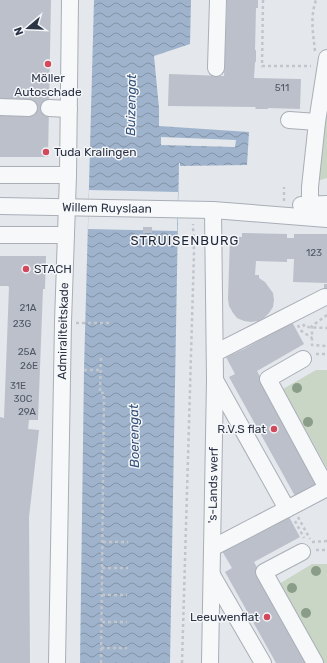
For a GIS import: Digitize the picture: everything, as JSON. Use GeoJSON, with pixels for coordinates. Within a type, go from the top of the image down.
{"type":"FeatureCollection","features":[{"type":"Feature","properties":{"kind":"street","name":"Admiraliteitskade"},"geometry":{"type":"LineString","coordinates":[[57,663],[63,322],[68,175],[70,0]]}},
{"type":"Feature","properties":{"kind":"street"},"geometry":{"type":"LineString","coordinates":[[216,68],[218,0]]}},
{"type":"Feature","properties":{"kind":"street"},"geometry":{"type":"LineString","coordinates":[[310,211],[310,187],[323,59]]}},
{"type":"Feature","properties":{"kind":"street"},"geometry":{"type":"LineString","coordinates":[[0,107],[29,108]]}},
{"type":"Feature","properties":{"kind":"street"},"geometry":{"type":"LineString","coordinates":[[49,108],[69,109]]}},
{"type":"Feature","properties":{"kind":"street"},"geometry":{"type":"LineString","coordinates":[[289,120],[317,122]]}},
{"type":"Feature","properties":{"kind":"street"},"geometry":{"type":"LineString","coordinates":[[0,175],[68,175]]}},
{"type":"Feature","properties":{"kind":"street","name":"Willem Ruyslaan"},"geometry":{"type":"LineString","coordinates":[[0,206],[310,211],[327,204]]}},
{"type":"Feature","properties":{"kind":"street","name":"Willem Ruyslaan"},"geometry":{"type":"LineString","coordinates":[[213,210],[284,206],[310,211],[327,219]]}},
{"type":"Feature","properties":{"kind":"street","name":"'s-Lands werf"},"geometry":{"type":"LineString","coordinates":[[210,663],[215,380],[213,210]]}},
{"type":"Feature","properties":{"kind":"street"},"geometry":{"type":"LineString","coordinates":[[0,235],[66,235]]}},
{"type":"Feature","properties":{"kind":"street"},"geometry":{"type":"LineString","coordinates":[[215,353],[326,297]]}},
{"type":"Feature","properties":{"kind":"street"},"geometry":{"type":"LineString","coordinates":[[212,548],[327,488],[268,379],[303,359]]}},
{"type":"Feature","properties":{"kind":"street"},"geometry":{"type":"LineString","coordinates":[[215,380],[287,509]]}},
{"type":"Feature","properties":{"kind":"street"},"geometry":{"type":"LineString","coordinates":[[306,545],[264,572],[314,663]]}},
{"type":"Feature","properties":{"kind":"street"},"geometry":{"type":"LineString","coordinates":[[212,575],[263,663]]}},
{"type":"Feature","properties":{"kind":"path"},"geometry":{"type":"LineString","coordinates":[[263,0],[262,66],[323,59],[312,22],[312,10],[316,0]]}},
{"type":"Feature","properties":{"kind":"path"},"geometry":{"type":"LineString","coordinates":[[284,187],[284,206]]}},
{"type":"Feature","properties":{"kind":"path"},"geometry":{"type":"LineString","coordinates":[[182,663],[194,252],[185,209]]}},
{"type":"Feature","properties":{"kind":"path"},"geometry":{"type":"LineString","coordinates":[[327,315],[312,326],[312,345],[327,346]]}},
{"type":"Feature","properties":{"kind":"path"},"geometry":{"type":"LineString","coordinates":[[63,322],[109,323]]}},
{"type":"Feature","properties":{"kind":"path"},"geometry":{"type":"LineString","coordinates":[[304,327],[327,328]]}},
{"type":"Feature","properties":{"kind":"path"},"geometry":{"type":"LineString","coordinates":[[300,330],[312,338]]}},
{"type":"Feature","properties":{"kind":"path"},"geometry":{"type":"LineString","coordinates":[[101,358],[100,393],[104,393],[101,663]]}},
{"type":"Feature","properties":{"kind":"path"},"geometry":{"type":"LineString","coordinates":[[84,370],[101,370]]}},
{"type":"Feature","properties":{"kind":"path"},"geometry":{"type":"LineString","coordinates":[[300,521],[306,545],[327,541]]}},
{"type":"Feature","properties":{"kind":"path"},"geometry":{"type":"LineString","coordinates":[[102,542],[128,542]]}},
{"type":"Feature","properties":{"kind":"path"},"geometry":{"type":"LineString","coordinates":[[102,568],[128,568]]}},
{"type":"Feature","properties":{"kind":"path"},"geometry":{"type":"LineString","coordinates":[[102,595],[127,595]]}},
{"type":"Feature","properties":{"kind":"path"},"geometry":{"type":"LineString","coordinates":[[102,622],[127,622]]}},
{"type":"Feature","properties":{"kind":"path"},"geometry":{"type":"LineString","coordinates":[[101,648],[127,648]]}},
{"type":"Feature","properties":{"kind":"green space"},"geometry":{"type":"Polygon","coordinates":[[[327,99],[327,178],[317,181],[327,99]]]}},
{"type":"Feature","properties":{"kind":"green space"},"geometry":{"type":"Polygon","coordinates":[[[316,370],[327,370],[327,468],[283,389],[316,370]]]}},
{"type":"Feature","properties":{"kind":"green space"},"geometry":{"type":"Polygon","coordinates":[[[312,564],[327,564],[327,663],[323,663],[279,584],[312,564]]]}},
{"type":"Feature","properties":{"kind":"water"},"geometry":{"type":"Polygon","coordinates":[[[94,0],[191,0],[190,44],[154,56],[159,108],[159,126],[249,132],[247,165],[180,166],[179,163],[170,663],[80,663],[84,370],[94,0]],[[161,137],[161,145],[235,147],[236,140],[161,137]]]}},
{"type":"Feature","properties":{"kind":"pier"},"geometry":{"type":"Polygon","coordinates":[[[89,190],[178,192],[177,231],[88,229],[89,190]]]}},
{"type":"Feature","properties":{"kind":"building"},"geometry":{"type":"Polygon","coordinates":[[[0,0],[51,0],[48,157],[0,157],[0,116],[29,116],[29,102],[0,101],[0,0]]]}},
{"type":"Feature","properties":{"kind":"building"},"geometry":{"type":"Polygon","coordinates":[[[227,0],[258,0],[258,8],[256,8],[256,62],[254,78],[301,79],[300,109],[168,106],[169,74],[224,76],[227,0]]]}},
{"type":"Feature","properties":{"kind":"building"},"geometry":{"type":"Polygon","coordinates":[[[143,227],[152,227],[152,233],[143,233],[143,227]]]}},
{"type":"Feature","properties":{"kind":"building"},"geometry":{"type":"Polygon","coordinates":[[[242,233],[287,234],[287,238],[294,238],[294,234],[327,234],[327,283],[293,282],[294,259],[287,259],[287,262],[256,261],[255,275],[259,275],[259,278],[265,282],[273,293],[273,307],[264,318],[258,321],[244,321],[237,318],[229,306],[228,299],[230,237],[242,237],[242,233]]]}},
{"type":"Feature","properties":{"kind":"building"},"geometry":{"type":"Polygon","coordinates":[[[0,256],[46,256],[45,289],[43,289],[38,420],[29,420],[28,429],[39,430],[29,517],[30,663],[0,663],[0,417],[4,418],[9,287],[0,286],[0,256]]]}},
{"type":"Feature","properties":{"kind":"building"},"geometry":{"type":"Polygon","coordinates":[[[324,284],[327,284],[327,291],[324,291],[324,284]]]}},
{"type":"Feature","properties":{"kind":"building","name":"R.V.S flat"},"geometry":{"type":"Polygon","coordinates":[[[292,322],[304,344],[257,371],[320,482],[295,496],[229,377],[235,374],[226,357],[244,349],[292,322]]]}},
{"type":"Feature","properties":{"kind":"building","name":"Leeuwenflat"},"geometry":{"type":"Polygon","coordinates":[[[288,515],[300,537],[254,562],[310,663],[276,663],[225,572],[232,568],[222,551],[288,515]]]}},
{"type":"Feature","properties":{"kind":"place","name":"Möller Autoschade"},"geometry":{"type":"Point","coordinates":[48,64]}},
{"type":"Feature","properties":{"kind":"place","name":"Tuda Kralingen"},"geometry":{"type":"Point","coordinates":[46,152]}},
{"type":"Feature","properties":{"kind":"place","name":"STACH"},"geometry":{"type":"Point","coordinates":[26,269]}},
{"type":"Feature","properties":{"kind":"place","name":"R.V.S flat"},"geometry":{"type":"Point","coordinates":[274,429]}},
{"type":"Feature","properties":{"kind":"place","name":"Leeuwenflat"},"geometry":{"type":"Point","coordinates":[267,617]}},
{"type":"Feature","properties":{"kind":"district","name":"STRUISENBURG"},"geometry":{"type":"Point","coordinates":[185,240]}},
{"type":"Feature","properties":{"kind":"water label","name":"Buizengat"},"geometry":{"type":"Point","coordinates":[131,105]}},
{"type":"Feature","properties":{"kind":"water label","name":"Boerengat"},"geometry":{"type":"Point","coordinates":[134,436]}}]}
